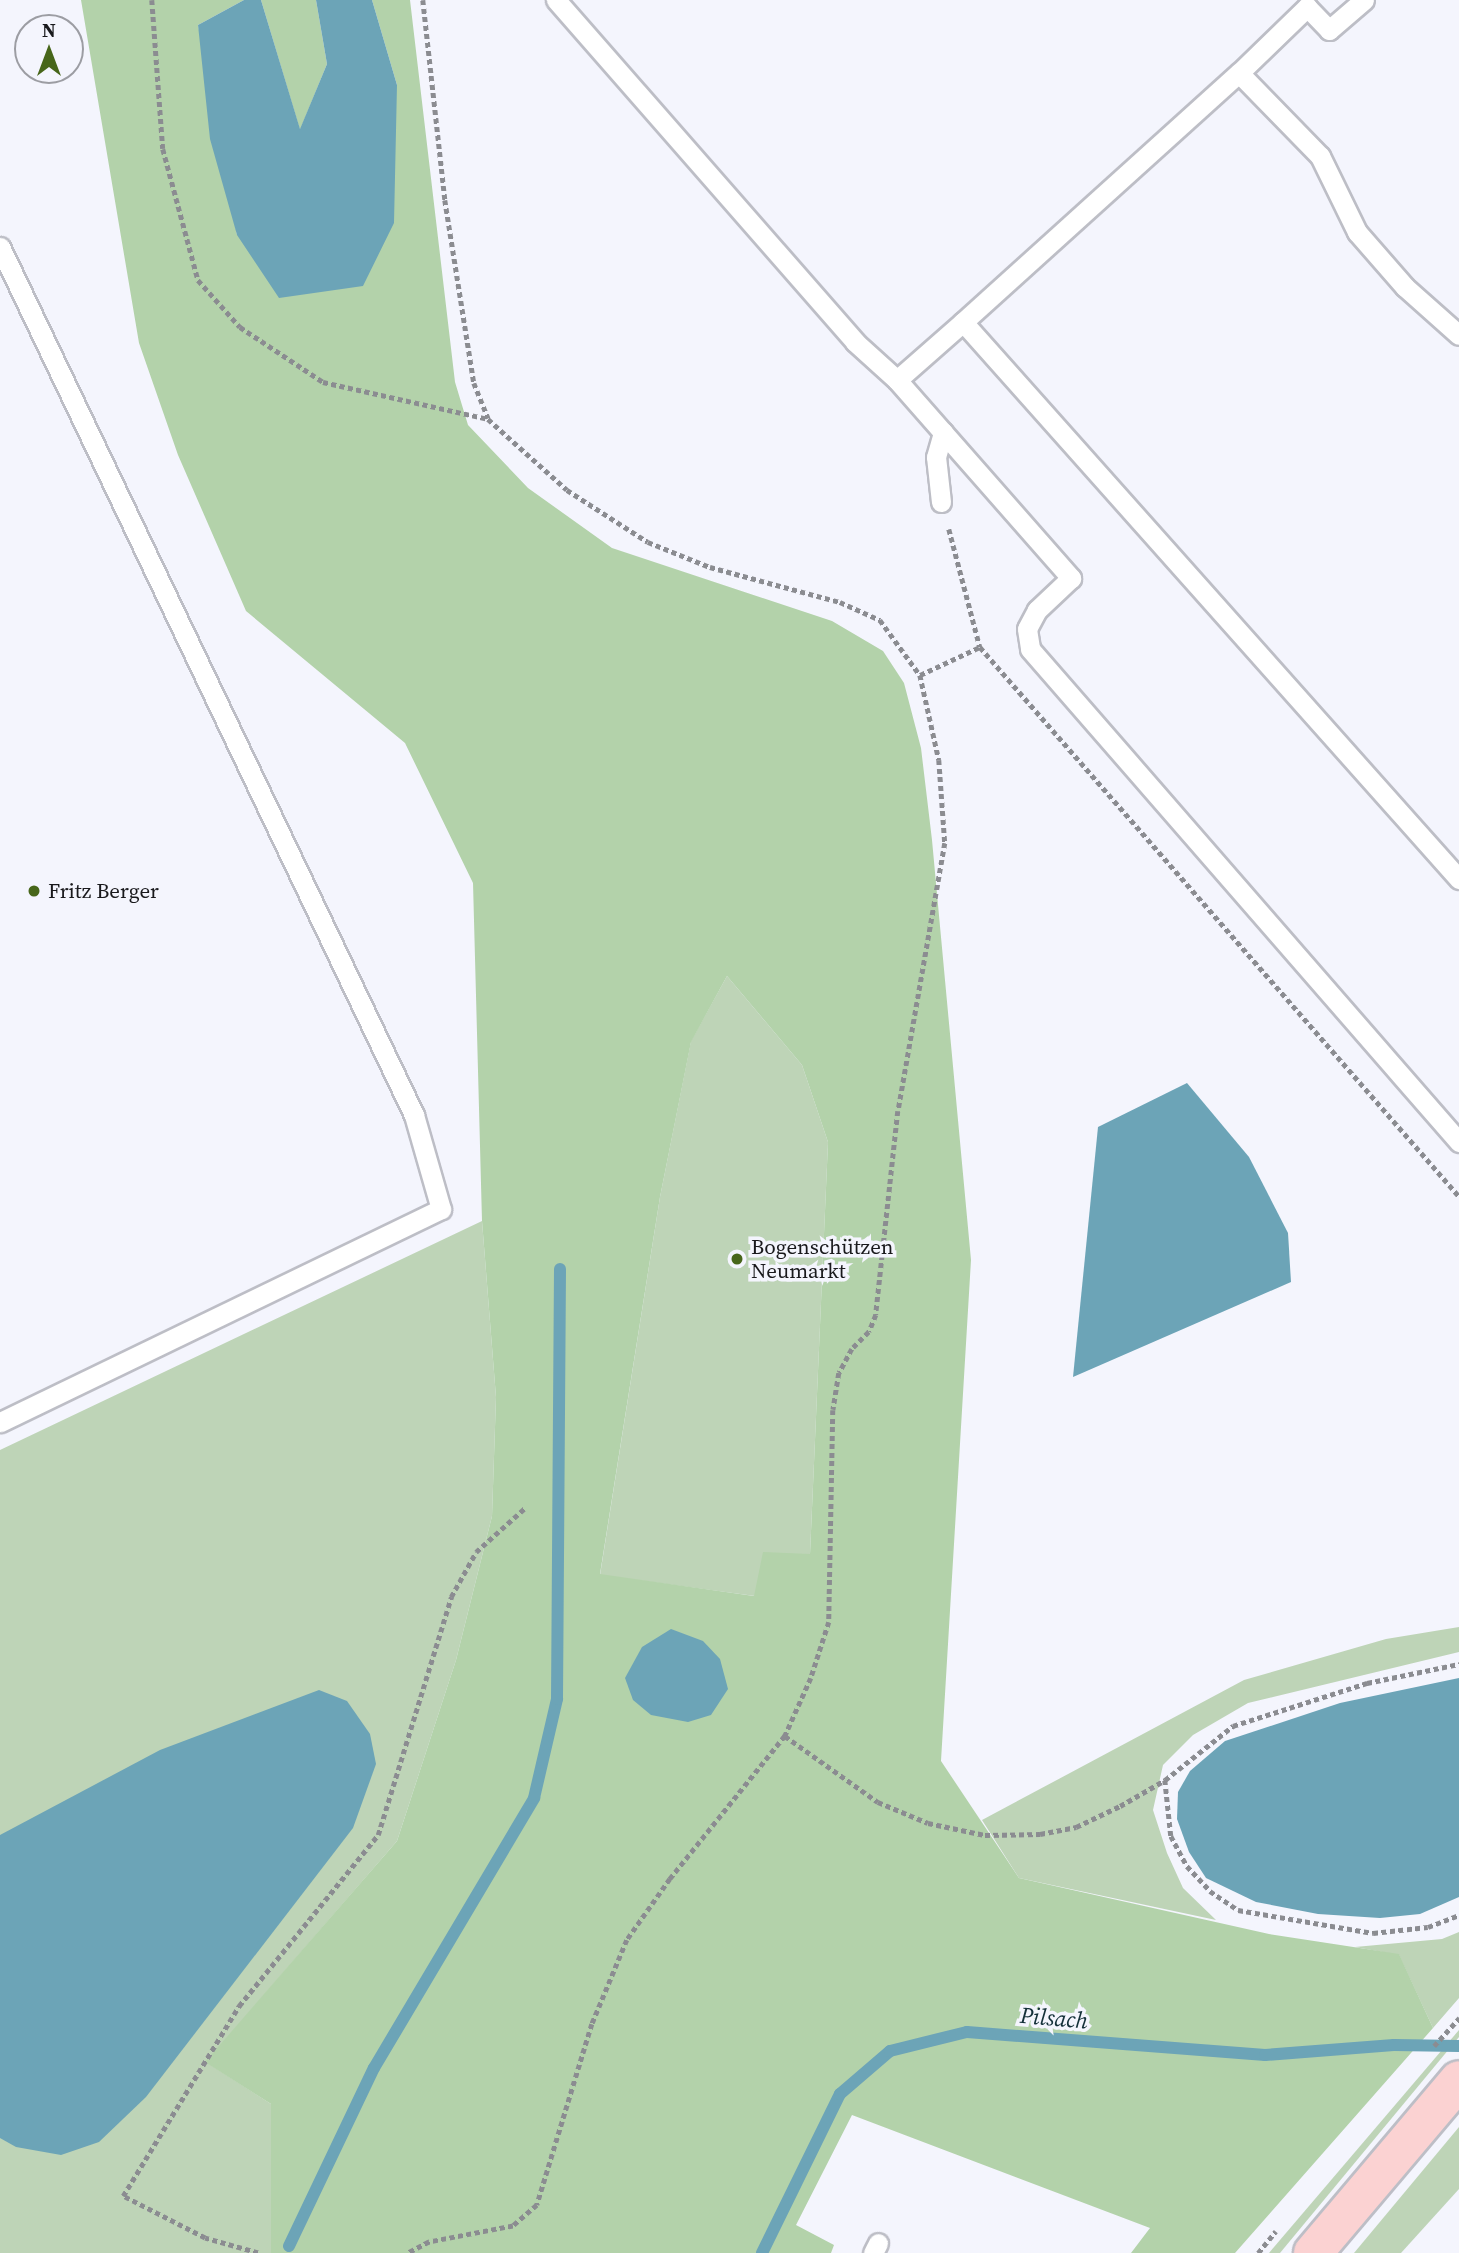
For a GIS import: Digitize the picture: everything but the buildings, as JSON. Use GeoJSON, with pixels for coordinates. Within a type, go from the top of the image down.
{"type":"FeatureCollection","features":[{"type":"Feature","properties":{"kind":"main road"},"geometry":{"type":"LineString","coordinates":[[1314,2253],[1459,2080]]}},
{"type":"Feature","properties":{"kind":"lane"},"geometry":{"type":"LineString","coordinates":[[555,0],[855,342],[897,380],[1071,578],[1037,610],[1027,629],[1030,649],[1459,1142]]}},
{"type":"Feature","properties":{"kind":"lane"},"geometry":{"type":"LineString","coordinates":[[897,380],[1239,73],[1307,7],[1329,30],[1364,0]]}},
{"type":"Feature","properties":{"kind":"lane"},"geometry":{"type":"LineString","coordinates":[[1239,73],[1320,156],[1357,232],[1405,287],[1459,335]]}},
{"type":"Feature","properties":{"kind":"lane"},"geometry":{"type":"LineString","coordinates":[[0,247],[414,1115],[441,1209],[0,1422]]}},
{"type":"Feature","properties":{"kind":"lane"},"geometry":{"type":"LineString","coordinates":[[963,322],[1459,879]]}},
{"type":"Feature","properties":{"kind":"lane"},"geometry":{"type":"LineString","coordinates":[[941,502],[936,457],[943,432]]}},
{"type":"Feature","properties":{"kind":"path"},"geometry":{"type":"LineString","coordinates":[[152,0],[163,149],[198,280],[240,327],[323,382],[488,419],[567,490],[648,542],[710,567],[840,602],[880,620],[920,675],[939,760],[945,843],[898,1111],[876,1315],[869,1332],[852,1349],[839,1373],[833,1410],[829,1622],[785,1736],[670,1879],[627,1940],[592,2024],[537,2205],[513,2226],[429,2242],[408,2253]]}},
{"type":"Feature","properties":{"kind":"path"},"geometry":{"type":"LineString","coordinates":[[423,0],[458,281],[474,383],[488,419]]}},
{"type":"Feature","properties":{"kind":"path"},"geometry":{"type":"LineString","coordinates":[[941,502],[980,647],[1459,1196]]}},
{"type":"Feature","properties":{"kind":"path"},"geometry":{"type":"LineString","coordinates":[[920,675],[980,647]]}},
{"type":"Feature","properties":{"kind":"path"},"geometry":{"type":"LineString","coordinates":[[258,2253],[205,2238],[123,2196],[239,2006],[378,1835],[451,1597],[476,1552],[526,1507]]}},
{"type":"Feature","properties":{"kind":"path"},"geometry":{"type":"LineString","coordinates":[[785,1736],[878,1802],[928,1824],[985,1835],[1040,1834],[1076,1827],[1165,1780],[1233,1726],[1367,1683],[1459,1664]]}},
{"type":"Feature","properties":{"kind":"path"},"geometry":{"type":"LineString","coordinates":[[1165,1780],[1171,1836],[1187,1866],[1210,1891],[1238,1910],[1373,1933],[1428,1927],[1459,1915]]}},
{"type":"Feature","properties":{"kind":"green space"},"geometry":{"type":"Polygon","coordinates":[[[81,0],[244,0],[198,25],[237,235],[397,85],[372,0],[410,0],[455,382],[468,425],[528,488],[612,548],[832,621],[883,651],[904,683],[921,748],[932,840],[971,1260],[941,1761],[1019,1878],[1269,1934],[1399,1954],[1433,2028],[1235,2253],[1131,2253],[1150,2228],[852,2115],[796,2225],[834,2245],[831,2253],[271,2253],[271,2104],[205,2062],[397,1841],[456,1660],[492,1516],[496,1397],[482,1221],[473,883],[405,743],[246,611],[178,455],[139,343],[81,0]],[[727,976],[691,1042],[660,1197],[600,1574],[754,1596],[763,1552],[810,1554],[828,1142],[802,1065],[727,976]]]}},
{"type":"Feature","properties":{"kind":"green space"},"geometry":{"type":"Polygon","coordinates":[[[261,0],[316,0],[327,64],[300,130],[261,0]]]}},
{"type":"Feature","properties":{"kind":"green space","name":"Bogenschützen Neumarkt"},"geometry":{"type":"Polygon","coordinates":[[[727,976],[802,1065],[828,1142],[810,1554],[755,1596],[600,1575],[660,1197],[691,1041],[727,976]]]}},
{"type":"Feature","properties":{"kind":"green space"},"geometry":{"type":"Polygon","coordinates":[[[482,1221],[496,1397],[492,1516],[456,1660],[397,1841],[206,2062],[271,2104],[271,2253],[0,2253],[0,1450],[482,1221]]]}},
{"type":"Feature","properties":{"kind":"green space"},"geometry":{"type":"Polygon","coordinates":[[[1459,1627],[1459,1652],[1248,1703],[1193,1735],[1163,1765],[1153,1810],[1167,1853],[1183,1888],[1216,1920],[1019,1878],[982,1820],[1244,1680],[1386,1639],[1459,1627]]]}},
{"type":"Feature","properties":{"kind":"green space"},"geometry":{"type":"Polygon","coordinates":[[[1459,1932],[1459,1998],[1433,2028],[1399,1955],[1355,1947],[1442,1939],[1459,1932]]]}},
{"type":"Feature","properties":{"kind":"green space"},"geometry":{"type":"Polygon","coordinates":[[[1459,2030],[1459,2037],[1280,2253],[1269,2253],[1459,2030]]]}},
{"type":"Feature","properties":{"kind":"green space"},"geometry":{"type":"Polygon","coordinates":[[[1459,2127],[1459,2189],[1401,2253],[1354,2253],[1459,2127]]]}},
{"type":"Feature","properties":{"kind":"water"},"geometry":{"type":"Polygon","coordinates":[[[244,0],[261,0],[300,129],[327,64],[316,0],[372,0],[397,85],[394,223],[363,286],[279,298],[237,235],[210,139],[198,25],[244,0]]]}},
{"type":"Feature","properties":{"kind":"water"},"geometry":{"type":"Polygon","coordinates":[[[1187,1083],[1249,1157],[1288,1233],[1291,1282],[1073,1377],[1098,1127],[1187,1083]]]}},
{"type":"Feature","properties":{"kind":"water"},"geometry":{"type":"Polygon","coordinates":[[[671,1629],[703,1641],[720,1659],[728,1689],[711,1715],[688,1722],[651,1715],[633,1700],[625,1678],[642,1647],[671,1629]]]}},
{"type":"Feature","properties":{"kind":"water"},"geometry":{"type":"Polygon","coordinates":[[[1459,1678],[1459,1897],[1420,1914],[1380,1918],[1318,1914],[1256,1902],[1206,1878],[1189,1852],[1177,1819],[1178,1792],[1190,1771],[1225,1741],[1340,1703],[1459,1678]]]}},
{"type":"Feature","properties":{"kind":"water"},"geometry":{"type":"Polygon","coordinates":[[[319,1690],[347,1701],[370,1734],[376,1764],[353,1828],[146,2097],[99,2142],[61,2155],[16,2147],[0,2138],[0,1835],[160,1750],[319,1690]]]}},
{"type":"Feature","properties":{"kind":"waterway"},"geometry":{"type":"LineString","coordinates":[[289,2246],[374,2068],[534,1798],[557,1699],[560,1269]]}},
{"type":"Feature","properties":{"kind":"waterway","name":"Pilsach"},"geometry":{"type":"LineString","coordinates":[[762,2253],[840,2094],[890,2051],[967,2032],[1265,2055],[1394,2045],[1459,2046]]}},
{"type":"Feature","properties":{"kind":"place","name":"Fritz Berger"},"geometry":{"type":"Point","coordinates":[34,891]}},
{"type":"Feature","properties":{"kind":"place","name":"Bogenschützen Neumarkt"},"geometry":{"type":"Point","coordinates":[737,1259]}}]}
